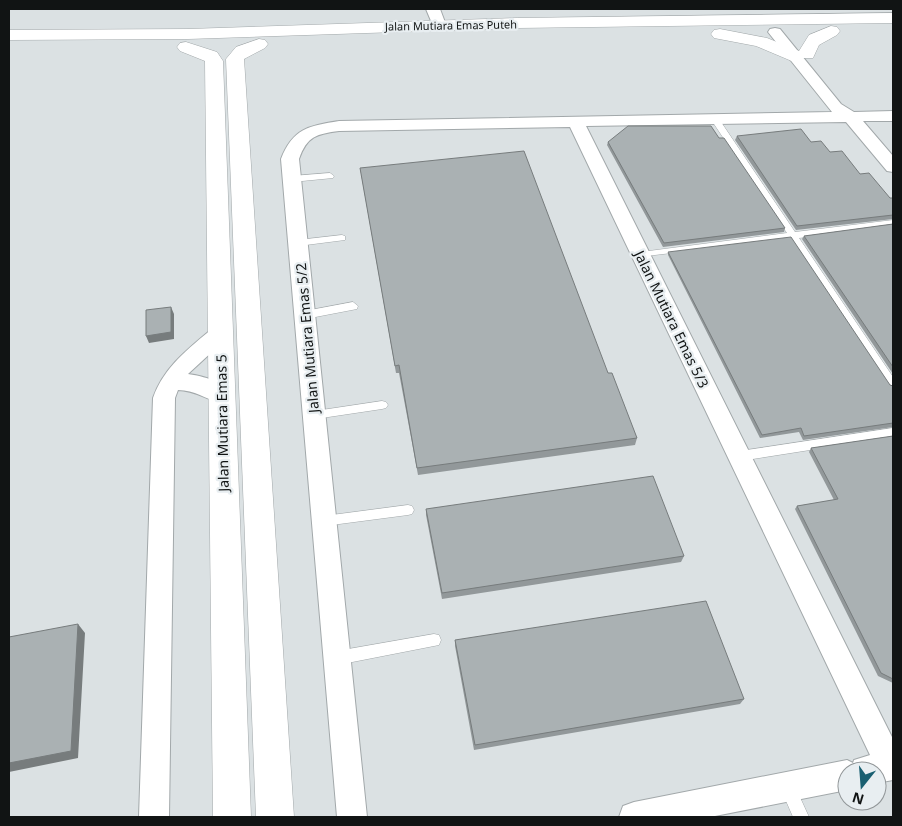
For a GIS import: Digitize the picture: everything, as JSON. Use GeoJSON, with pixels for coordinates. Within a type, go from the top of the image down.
{"type":"FeatureCollection","features":[{"type":"Feature","properties":{"kind":"street"},"geometry":{"type":"LineString","coordinates":[[391,27],[414,19],[426,9]]}},
{"type":"Feature","properties":{"kind":"street"},"geometry":{"type":"LineString","coordinates":[[463,9],[518,30]]}},
{"type":"Feature","properties":{"kind":"street","name":"Jalan Mutiara Emas Puteh"},"geometry":{"type":"LineString","coordinates":[[9,49],[407,39],[518,30],[893,18]]}},
{"type":"Feature","properties":{"kind":"street"},"geometry":{"type":"LineString","coordinates":[[407,39],[445,19],[518,30]]}},
{"type":"Feature","properties":{"kind":"street","name":"Jalan Mutiara Emas Puteh"},"geometry":{"type":"LineString","coordinates":[[9,35],[179,34],[391,27],[445,19]]}},
{"type":"Feature","properties":{"kind":"street"},"geometry":{"type":"LineString","coordinates":[[739,22],[781,31],[812,20]]}},
{"type":"Feature","properties":{"kind":"street","name":"Jalan Mutiara Emas Puteh"},"geometry":{"type":"LineString","coordinates":[[518,30],[717,33],[893,30]]}},
{"type":"Feature","properties":{"kind":"street"},"geometry":{"type":"LineString","coordinates":[[781,31],[801,55],[835,107],[851,117],[893,167]]}},
{"type":"Feature","properties":{"kind":"street"},"geometry":{"type":"LineString","coordinates":[[801,55],[816,38],[832,31]]}},
{"type":"Feature","properties":{"kind":"street"},"geometry":{"type":"LineString","coordinates":[[717,33],[761,42],[801,55]]}},
{"type":"Feature","properties":{"kind":"street"},"geometry":{"type":"LineString","coordinates":[[259,44],[237,54],[234,59],[275,817]]}},
{"type":"Feature","properties":{"kind":"street","name":"Jalan Mutiara Emas 5"},"geometry":{"type":"LineString","coordinates":[[186,46],[210,56],[214,61],[232,817]]}},
{"type":"Feature","properties":{"kind":"street"},"geometry":{"type":"LineString","coordinates":[[575,121],[893,116]]}},
{"type":"Feature","properties":{"kind":"street","name":"Jalan Mutiara Emas 5/2"},"geometry":{"type":"LineString","coordinates":[[352,817],[290,159],[294,148],[306,133],[338,126],[575,121]]}},
{"type":"Feature","properties":{"kind":"street","name":"Jalan Mutiara Emas 5/3"},"geometry":{"type":"LineString","coordinates":[[575,121],[740,456],[880,761]]}},
{"type":"Feature","properties":{"kind":"street"},"geometry":{"type":"LineString","coordinates":[[154,817],[164,398],[170,383],[188,361],[220,333]]}},
{"type":"Feature","properties":{"kind":"street"},"geometry":{"type":"LineString","coordinates":[[170,383],[202,384],[221,396]]}},
{"type":"Feature","properties":{"kind":"street"},"geometry":{"type":"LineString","coordinates":[[634,817],[837,776]]}},
{"type":"Feature","properties":{"kind":"lane"},"geometry":{"type":"LineString","coordinates":[[714,118],[893,385]]}},
{"type":"Feature","properties":{"kind":"lane"},"geometry":{"type":"LineString","coordinates":[[292,179],[330,176]]}},
{"type":"Feature","properties":{"kind":"lane"},"geometry":{"type":"LineString","coordinates":[[641,255],[893,224]]}},
{"type":"Feature","properties":{"kind":"lane"},"geometry":{"type":"LineString","coordinates":[[298,242],[342,238]]}},
{"type":"Feature","properties":{"kind":"lane"},"geometry":{"type":"LineString","coordinates":[[305,315],[353,306]]}},
{"type":"Feature","properties":{"kind":"lane"},"geometry":{"type":"LineString","coordinates":[[314,416],[382,405]]}},
{"type":"Feature","properties":{"kind":"lane"},"geometry":{"type":"LineString","coordinates":[[740,456],[893,432]]}},
{"type":"Feature","properties":{"kind":"lane"},"geometry":{"type":"LineString","coordinates":[[324,521],[408,510]]}},
{"type":"Feature","properties":{"kind":"lane"},"geometry":{"type":"LineString","coordinates":[[337,658],[434,640]]}},
{"type":"Feature","properties":{"kind":"lane"},"geometry":{"type":"LineString","coordinates":[[788,786],[800,817]]}},
{"type":"Feature","properties":{"kind":"building"},"geometry":{"type":"Polygon","coordinates":[[[628,126],[711,126],[719,138],[724,138],[785,228],[664,243],[608,142],[628,126]]]}},
{"type":"Feature","properties":{"kind":"building"},"geometry":{"type":"Polygon","coordinates":[[[801,129],[811,142],[821,141],[830,152],[842,151],[860,174],[869,173],[890,198],[893,198],[893,215],[797,226],[737,136],[801,129]]]}},
{"type":"Feature","properties":{"kind":"building"},"geometry":{"type":"Polygon","coordinates":[[[524,151],[608,373],[612,373],[637,438],[417,468],[399,365],[395,366],[360,168],[524,151]]]}},
{"type":"Feature","properties":{"kind":"building"},"geometry":{"type":"Polygon","coordinates":[[[893,224],[893,367],[804,236],[893,224]]]}},
{"type":"Feature","properties":{"kind":"building"},"geometry":{"type":"Polygon","coordinates":[[[791,237],[890,385],[893,386],[893,423],[804,436],[801,428],[762,435],[668,252],[791,237]]]}},
{"type":"Feature","properties":{"kind":"building"},"geometry":{"type":"Polygon","coordinates":[[[171,307],[171,332],[146,336],[146,310],[171,307]]]}},
{"type":"Feature","properties":{"kind":"building"},"geometry":{"type":"Polygon","coordinates":[[[893,436],[893,679],[881,673],[797,506],[838,499],[811,448],[893,436]]]}},
{"type":"Feature","properties":{"kind":"building"},"geometry":{"type":"Polygon","coordinates":[[[653,476],[684,556],[442,593],[426,509],[653,476]]]}},
{"type":"Feature","properties":{"kind":"building"},"geometry":{"type":"Polygon","coordinates":[[[706,601],[744,699],[475,745],[455,640],[706,601]]]}},
{"type":"Feature","properties":{"kind":"building"},"geometry":{"type":"Polygon","coordinates":[[[78,624],[71,751],[9,763],[9,637],[78,624]]]}}]}
